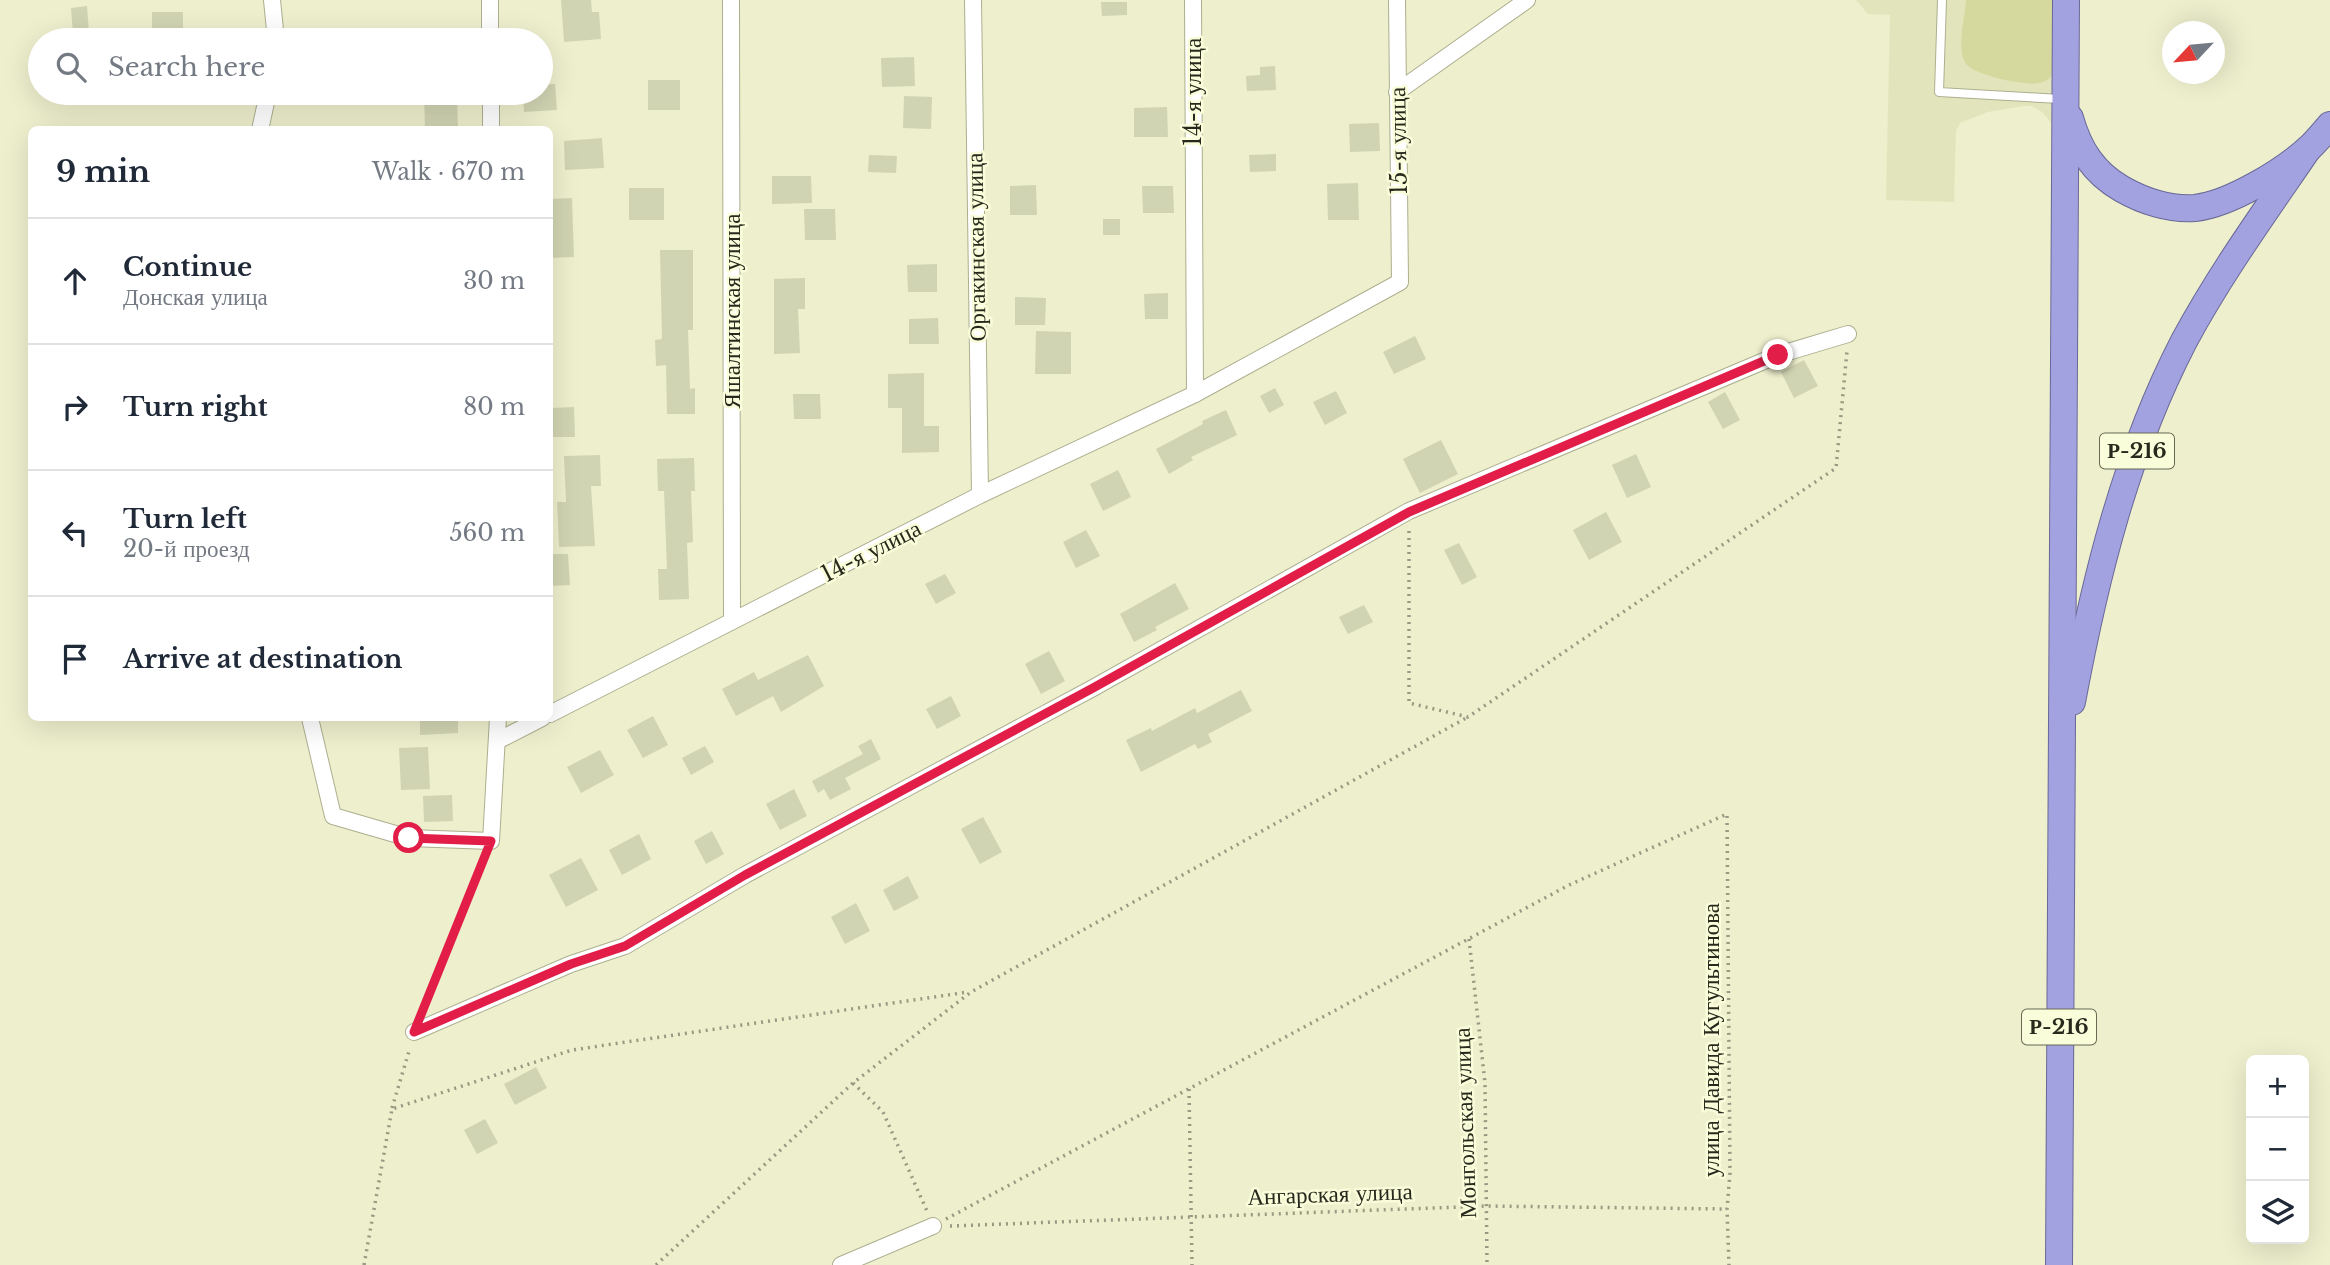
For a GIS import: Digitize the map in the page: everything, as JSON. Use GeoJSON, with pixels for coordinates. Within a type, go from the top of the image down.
{"type":"FeatureCollection","features":[{"type":"Feature","properties":{"kind":"highway","name":"Р-216"},"geometry":{"type":"LineString","coordinates":[[2059,1265],[2066,0]]}},
{"type":"Feature","properties":{"kind":"highway","name":"Р-216"},"geometry":{"type":"LineString","coordinates":[[2065,99],[2074,134],[2093,166],[2108,181],[2134,195],[2165,205],[2191,208],[2209,206],[2228,199],[2259,183],[2308,149]]}},
{"type":"Feature","properties":{"kind":"highway","name":"Р-216"},"geometry":{"type":"LineString","coordinates":[[2060,790],[2071,706],[2084,639],[2133,461],[2157,398],[2185,340],[2229,265],[2308,149],[2330,125]]}},
{"type":"Feature","properties":{"kind":"street"},"geometry":{"type":"LineString","coordinates":[[272,0],[275,28]]}},
{"type":"Feature","properties":{"kind":"street"},"geometry":{"type":"LineString","coordinates":[[490,0],[490,28]]}},
{"type":"Feature","properties":{"kind":"street","name":"Яшалтинская улица"},"geometry":{"type":"LineString","coordinates":[[731,0],[732,621]]}},
{"type":"Feature","properties":{"kind":"street","name":"Оргакинская улица"},"geometry":{"type":"LineString","coordinates":[[973,0],[980,495]]}},
{"type":"Feature","properties":{"kind":"street","name":"14-я улица"},"geometry":{"type":"LineString","coordinates":[[1193,0],[1195,394]]}},
{"type":"Feature","properties":{"kind":"street","name":"15-я улица"},"geometry":{"type":"LineString","coordinates":[[1397,0],[1400,282]]}},
{"type":"Feature","properties":{"kind":"street"},"geometry":{"type":"LineString","coordinates":[[1397,92],[1527,0]]}},
{"type":"Feature","properties":{"kind":"street"},"geometry":{"type":"LineString","coordinates":[[261,126],[265,105]]}},
{"type":"Feature","properties":{"kind":"street"},"geometry":{"type":"LineString","coordinates":[[491,105],[491,126]]}},
{"type":"Feature","properties":{"kind":"street","name":"14-я улица"},"geometry":{"type":"LineString","coordinates":[[553,712],[980,495],[1195,394],[1400,282]]}},
{"type":"Feature","properties":{"kind":"street"},"geometry":{"type":"LineString","coordinates":[[414,1032],[571,964],[625,946],[745,875],[1093,688],[1409,512],[1778,355],[1848,334]]}},
{"type":"Feature","properties":{"kind":"street"},"geometry":{"type":"LineString","coordinates":[[311,721],[333,816],[409,838],[491,841],[498,721]]}},
{"type":"Feature","properties":{"kind":"street"},"geometry":{"type":"LineString","coordinates":[[499,740],[536,721]]}},
{"type":"Feature","properties":{"kind":"street"},"geometry":{"type":"LineString","coordinates":[[841,1265],[933,1226]]}},
{"type":"Feature","properties":{"kind":"lane"},"geometry":{"type":"LineString","coordinates":[[1942,0],[1939,92],[2065,99]]}},
{"type":"Feature","properties":{"kind":"path"},"geometry":{"type":"LineString","coordinates":[[656,1265],[853,1083],[971,992],[1468,717],[1836,468],[1848,334]]}},
{"type":"Feature","properties":{"kind":"path"},"geometry":{"type":"LineString","coordinates":[[1409,512],[1409,703],[1468,717]]}},
{"type":"Feature","properties":{"kind":"path","name":"улица Давида Кугультинова"},"geometry":{"type":"LineString","coordinates":[[1469,938],[1569,885],[1727,814],[1729,1265]]}},
{"type":"Feature","properties":{"kind":"path"},"geometry":{"type":"LineString","coordinates":[[364,1265],[392,1110],[414,1032],[491,841]]}},
{"type":"Feature","properties":{"kind":"path"},"geometry":{"type":"LineString","coordinates":[[853,1083],[883,1112],[933,1226],[1469,938]]}},
{"type":"Feature","properties":{"kind":"path","name":"Монгольская улица"},"geometry":{"type":"LineString","coordinates":[[1469,938],[1485,1083],[1487,1265]]}},
{"type":"Feature","properties":{"kind":"path"},"geometry":{"type":"LineString","coordinates":[[392,1110],[572,1050],[971,992]]}},
{"type":"Feature","properties":{"kind":"path"},"geometry":{"type":"LineString","coordinates":[[1189,1088],[1192,1265]]}},
{"type":"Feature","properties":{"kind":"path","name":"Ангарская улица"},"geometry":{"type":"LineString","coordinates":[[933,1226],[1486,1206],[1727,1209]]}},
{"type":"Feature","properties":{"kind":"shaded area"},"geometry":{"type":"Polygon","coordinates":[[[1856,0],[1966,0],[1962,50],[2055,72],[2054,126],[2042,112],[2032,106],[1988,112],[1960,123],[1956,131],[1954,202],[1886,200],[1890,15],[1868,14],[1856,0]]]}},
{"type":"Feature","properties":{"kind":"shaded area"},"geometry":{"type":"Polygon","coordinates":[[[1966,0],[2055,0],[2055,72],[2052,76],[2046,81],[2022,83],[1989,76],[1966,64],[1961,41],[1966,0]]]}},
{"type":"Feature","properties":{"kind":"building"},"geometry":{"type":"Polygon","coordinates":[[[561,0],[591,0],[592,12],[599,12],[601,39],[564,42],[561,0]]]}},
{"type":"Feature","properties":{"kind":"building"},"geometry":{"type":"Polygon","coordinates":[[[1101,2],[1127,2],[1127,15],[1102,16],[1101,2]]]}},
{"type":"Feature","properties":{"kind":"building"},"geometry":{"type":"Polygon","coordinates":[[[87,6],[89,28],[73,28],[71,8],[87,6]]]}},
{"type":"Feature","properties":{"kind":"building"},"geometry":{"type":"Polygon","coordinates":[[[152,12],[183,12],[183,28],[152,28],[152,12]]]}},
{"type":"Feature","properties":{"kind":"building"},"geometry":{"type":"Polygon","coordinates":[[[914,57],[915,86],[882,87],[881,58],[914,57]]]}},
{"type":"Feature","properties":{"kind":"building"},"geometry":{"type":"Polygon","coordinates":[[[1275,66],[1276,90],[1247,91],[1246,76],[1260,75],[1260,67],[1275,66]]]}},
{"type":"Feature","properties":{"kind":"building"},"geometry":{"type":"Polygon","coordinates":[[[648,80],[680,80],[680,110],[648,110],[648,80]]]}},
{"type":"Feature","properties":{"kind":"building"},"geometry":{"type":"Polygon","coordinates":[[[553,84],[557,110],[524,112],[524,105],[553,105],[553,84]]]}},
{"type":"Feature","properties":{"kind":"building"},"geometry":{"type":"Polygon","coordinates":[[[904,96],[932,97],[931,129],[903,128],[904,96]]]}},
{"type":"Feature","properties":{"kind":"building"},"geometry":{"type":"Polygon","coordinates":[[[424,105],[457,105],[458,126],[425,126],[424,105]]]}},
{"type":"Feature","properties":{"kind":"building"},"geometry":{"type":"Polygon","coordinates":[[[1167,107],[1168,137],[1134,137],[1134,108],[1167,107]]]}},
{"type":"Feature","properties":{"kind":"building"},"geometry":{"type":"Polygon","coordinates":[[[1379,123],[1380,151],[1350,152],[1349,124],[1379,123]]]}},
{"type":"Feature","properties":{"kind":"building"},"geometry":{"type":"Polygon","coordinates":[[[602,138],[604,168],[565,170],[564,141],[602,138]]]}},
{"type":"Feature","properties":{"kind":"building"},"geometry":{"type":"Polygon","coordinates":[[[1276,154],[1276,171],[1250,172],[1249,155],[1276,154]]]}},
{"type":"Feature","properties":{"kind":"building"},"geometry":{"type":"Polygon","coordinates":[[[869,155],[897,156],[896,173],[868,172],[869,155]]]}},
{"type":"Feature","properties":{"kind":"building"},"geometry":{"type":"Polygon","coordinates":[[[772,176],[811,176],[812,203],[772,204],[772,176]]]}},
{"type":"Feature","properties":{"kind":"building"},"geometry":{"type":"Polygon","coordinates":[[[1358,183],[1359,220],[1328,220],[1327,184],[1358,183]]]}},
{"type":"Feature","properties":{"kind":"building"},"geometry":{"type":"Polygon","coordinates":[[[1036,185],[1037,215],[1010,215],[1010,186],[1036,185]]]}},
{"type":"Feature","properties":{"kind":"building"},"geometry":{"type":"Polygon","coordinates":[[[1142,186],[1173,186],[1174,213],[1143,213],[1142,186]]]}},
{"type":"Feature","properties":{"kind":"building"},"geometry":{"type":"Polygon","coordinates":[[[629,188],[664,188],[664,220],[629,220],[629,188]]]}},
{"type":"Feature","properties":{"kind":"building"},"geometry":{"type":"Polygon","coordinates":[[[572,198],[574,257],[553,258],[553,199],[572,198]]]}},
{"type":"Feature","properties":{"kind":"building"},"geometry":{"type":"Polygon","coordinates":[[[804,209],[835,209],[836,240],[805,240],[804,209]]]}},
{"type":"Feature","properties":{"kind":"building"},"geometry":{"type":"Polygon","coordinates":[[[1103,219],[1120,219],[1120,235],[1103,235],[1103,219]]]}},
{"type":"Feature","properties":{"kind":"building"},"geometry":{"type":"Polygon","coordinates":[[[660,250],[693,250],[693,330],[688,330],[690,389],[695,388],[695,414],[667,414],[666,365],[656,366],[655,340],[662,339],[660,250]]]}},
{"type":"Feature","properties":{"kind":"building"},"geometry":{"type":"Polygon","coordinates":[[[937,264],[937,292],[908,292],[907,265],[937,264]]]}},
{"type":"Feature","properties":{"kind":"building"},"geometry":{"type":"Polygon","coordinates":[[[805,278],[805,309],[798,309],[800,353],[774,354],[774,279],[805,278]]]}},
{"type":"Feature","properties":{"kind":"building"},"geometry":{"type":"Polygon","coordinates":[[[1168,293],[1168,319],[1145,319],[1144,294],[1168,293]]]}},
{"type":"Feature","properties":{"kind":"building"},"geometry":{"type":"Polygon","coordinates":[[[1015,297],[1046,298],[1045,325],[1015,325],[1015,297]]]}},
{"type":"Feature","properties":{"kind":"building"},"geometry":{"type":"Polygon","coordinates":[[[938,318],[939,344],[909,344],[909,319],[938,318]]]}},
{"type":"Feature","properties":{"kind":"building"},"geometry":{"type":"Polygon","coordinates":[[[1036,331],[1071,332],[1071,374],[1035,374],[1036,331]]]}},
{"type":"Feature","properties":{"kind":"building"},"geometry":{"type":"Polygon","coordinates":[[[1415,336],[1426,359],[1394,374],[1383,352],[1415,336]]]}},
{"type":"Feature","properties":{"kind":"building"},"geometry":{"type":"Polygon","coordinates":[[[1804,360],[1818,386],[1794,398],[1781,372],[1804,360]]]}},
{"type":"Feature","properties":{"kind":"building"},"geometry":{"type":"Polygon","coordinates":[[[924,373],[924,426],[939,426],[939,452],[902,453],[902,408],[888,408],[888,374],[924,373]]]}},
{"type":"Feature","properties":{"kind":"building"},"geometry":{"type":"Polygon","coordinates":[[[1275,388],[1284,405],[1269,413],[1260,396],[1275,388]]]}},
{"type":"Feature","properties":{"kind":"building"},"geometry":{"type":"Polygon","coordinates":[[[1336,391],[1347,413],[1325,425],[1313,402],[1336,391]]]}},
{"type":"Feature","properties":{"kind":"building"},"geometry":{"type":"Polygon","coordinates":[[[1725,392],[1740,420],[1723,429],[1708,402],[1725,392]]]}},
{"type":"Feature","properties":{"kind":"building"},"geometry":{"type":"Polygon","coordinates":[[[793,394],[820,394],[821,419],[794,419],[793,394]]]}},
{"type":"Feature","properties":{"kind":"building"},"geometry":{"type":"Polygon","coordinates":[[[574,407],[575,437],[553,437],[553,408],[574,407]]]}},
{"type":"Feature","properties":{"kind":"building"},"geometry":{"type":"Polygon","coordinates":[[[1226,410],[1237,435],[1191,457],[1193,460],[1169,474],[1156,449],[1226,410]]]}},
{"type":"Feature","properties":{"kind":"building"},"geometry":{"type":"Polygon","coordinates":[[[1441,440],[1458,474],[1420,493],[1403,459],[1441,440]]]}},
{"type":"Feature","properties":{"kind":"building"},"geometry":{"type":"Polygon","coordinates":[[[1636,454],[1651,487],[1627,498],[1612,465],[1636,454]]]}},
{"type":"Feature","properties":{"kind":"building"},"geometry":{"type":"Polygon","coordinates":[[[600,455],[601,486],[591,486],[595,546],[559,547],[557,502],[566,502],[564,456],[600,455]]]}},
{"type":"Feature","properties":{"kind":"building"},"geometry":{"type":"Polygon","coordinates":[[[694,458],[695,491],[691,491],[693,542],[687,543],[689,599],[659,600],[658,569],[667,569],[664,491],[658,491],[657,459],[694,458]]]}},
{"type":"Feature","properties":{"kind":"building"},"geometry":{"type":"Polygon","coordinates":[[[1118,470],[1131,497],[1103,511],[1090,484],[1118,470]]]}},
{"type":"Feature","properties":{"kind":"building"},"geometry":{"type":"Polygon","coordinates":[[[1606,512],[1622,542],[1589,560],[1573,530],[1606,512]]]}},
{"type":"Feature","properties":{"kind":"building"},"geometry":{"type":"Polygon","coordinates":[[[1086,530],[1100,556],[1076,568],[1063,542],[1086,530]]]}},
{"type":"Feature","properties":{"kind":"building"},"geometry":{"type":"Polygon","coordinates":[[[1459,543],[1477,577],[1462,585],[1444,550],[1459,543]]]}},
{"type":"Feature","properties":{"kind":"building"},"geometry":{"type":"Polygon","coordinates":[[[553,554],[568,554],[570,585],[553,586],[553,554]]]}},
{"type":"Feature","properties":{"kind":"building"},"geometry":{"type":"Polygon","coordinates":[[[945,574],[956,593],[936,604],[925,584],[945,574]]]}},
{"type":"Feature","properties":{"kind":"building"},"geometry":{"type":"Polygon","coordinates":[[[1175,583],[1189,609],[1134,642],[1120,614],[1175,583]]]}},
{"type":"Feature","properties":{"kind":"building"},"geometry":{"type":"Polygon","coordinates":[[[1364,605],[1373,622],[1348,634],[1339,617],[1364,605]]]}},
{"type":"Feature","properties":{"kind":"building"},"geometry":{"type":"Polygon","coordinates":[[[1049,651],[1065,681],[1041,694],[1025,664],[1049,651]]]}},
{"type":"Feature","properties":{"kind":"building"},"geometry":{"type":"Polygon","coordinates":[[[808,655],[824,686],[781,712],[773,696],[736,716],[722,689],[754,672],[758,680],[808,655]]]}},
{"type":"Feature","properties":{"kind":"building"},"geometry":{"type":"Polygon","coordinates":[[[1241,690],[1252,711],[1208,734],[1212,742],[1198,749],[1195,744],[1141,772],[1126,740],[1151,728],[1152,731],[1195,708],[1197,713],[1241,690]]]}},
{"type":"Feature","properties":{"kind":"building"},"geometry":{"type":"Polygon","coordinates":[[[951,696],[961,716],[937,729],[926,709],[951,696]]]}},
{"type":"Feature","properties":{"kind":"building"},"geometry":{"type":"Polygon","coordinates":[[[653,716],[668,745],[643,758],[627,730],[653,716]]]}},
{"type":"Feature","properties":{"kind":"building"},"geometry":{"type":"Polygon","coordinates":[[[420,721],[458,721],[458,733],[420,735],[420,721]]]}},
{"type":"Feature","properties":{"kind":"building"},"geometry":{"type":"Polygon","coordinates":[[[871,739],[881,759],[845,778],[851,789],[830,800],[824,789],[818,793],[812,781],[863,754],[858,746],[871,739]]]}},
{"type":"Feature","properties":{"kind":"building"},"geometry":{"type":"Polygon","coordinates":[[[705,746],[714,762],[691,775],[682,758],[705,746]]]}},
{"type":"Feature","properties":{"kind":"building"},"geometry":{"type":"Polygon","coordinates":[[[428,747],[430,789],[401,790],[399,748],[428,747]]]}},
{"type":"Feature","properties":{"kind":"building"},"geometry":{"type":"Polygon","coordinates":[[[600,750],[614,775],[581,793],[567,767],[600,750]]]}},
{"type":"Feature","properties":{"kind":"building"},"geometry":{"type":"Polygon","coordinates":[[[794,789],[807,816],[780,830],[766,804],[794,789]]]}},
{"type":"Feature","properties":{"kind":"building"},"geometry":{"type":"Polygon","coordinates":[[[452,795],[453,821],[424,822],[423,796],[452,795]]]}},
{"type":"Feature","properties":{"kind":"building"},"geometry":{"type":"Polygon","coordinates":[[[983,817],[1002,852],[980,864],[961,829],[983,817]]]}},
{"type":"Feature","properties":{"kind":"building"},"geometry":{"type":"Polygon","coordinates":[[[712,831],[724,854],[706,864],[694,841],[712,831]]]}},
{"type":"Feature","properties":{"kind":"building"},"geometry":{"type":"Polygon","coordinates":[[[639,834],[651,859],[622,875],[609,850],[639,834]]]}},
{"type":"Feature","properties":{"kind":"building"},"geometry":{"type":"Polygon","coordinates":[[[581,858],[598,890],[566,907],[549,875],[581,858]]]}},
{"type":"Feature","properties":{"kind":"building"},"geometry":{"type":"Polygon","coordinates":[[[908,876],[919,898],[894,911],[883,890],[908,876]]]}},
{"type":"Feature","properties":{"kind":"building"},"geometry":{"type":"Polygon","coordinates":[[[856,903],[870,931],[845,944],[831,917],[856,903]]]}},
{"type":"Feature","properties":{"kind":"building"},"geometry":{"type":"Polygon","coordinates":[[[536,1067],[547,1088],[515,1105],[504,1084],[536,1067]]]}},
{"type":"Feature","properties":{"kind":"building"},"geometry":{"type":"Polygon","coordinates":[[[485,1119],[498,1143],[477,1154],[464,1130],[485,1119]]]}},
{"type":"Feature","properties":{"kind":"route"},"geometry":{"type":"LineString","coordinates":[[409,838],[491,841],[414,1032],[571,964],[625,946],[745,875],[1093,688],[1409,512],[1778,355]]}}]}
